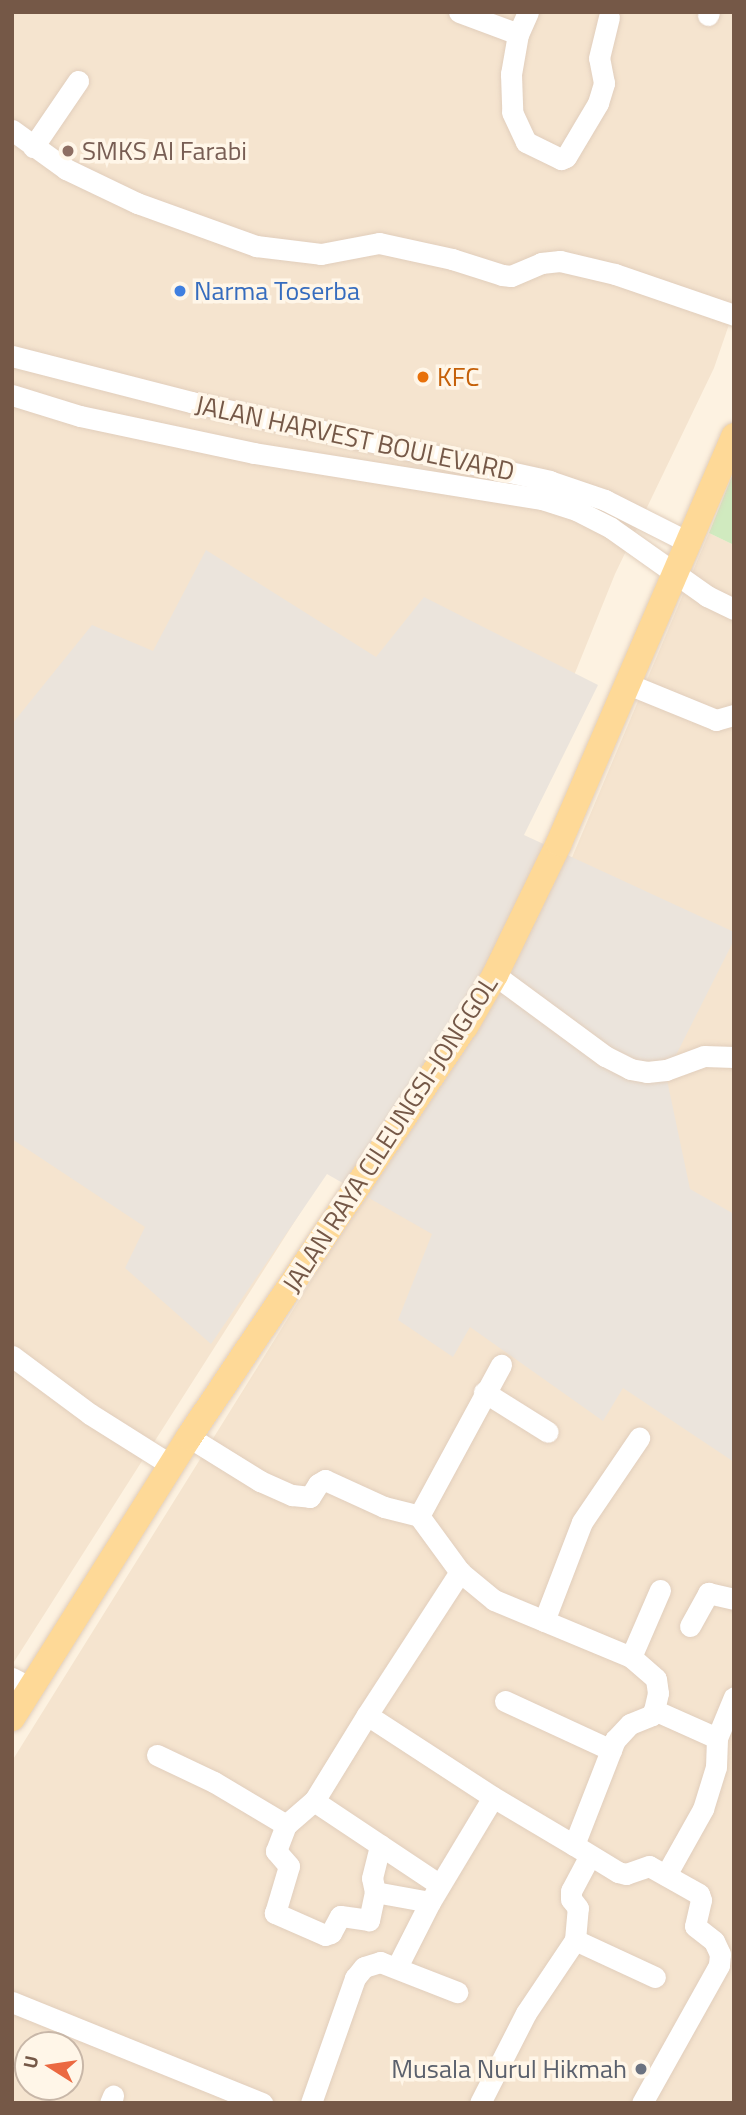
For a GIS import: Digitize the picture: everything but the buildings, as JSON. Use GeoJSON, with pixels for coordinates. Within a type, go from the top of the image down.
{"type":"FeatureCollection","features":[{"type":"Feature","properties":{"kind":"main road","name":"JALAN RAYA CILEUNGSI-JONGGOL"},"geometry":{"type":"LineString","coordinates":[[12,1718],[22,1683],[465,1027],[495,975],[559,843],[734,436]]}},
{"type":"Feature","properties":{"kind":"street"},"geometry":{"type":"LineString","coordinates":[[459,12],[518,34]]}},
{"type":"Feature","properties":{"kind":"street"},"geometry":{"type":"LineString","coordinates":[[528,12],[518,34],[510,98],[515,125],[526,142],[561,159],[566,157],[598,103],[604,83],[599,58],[609,17]]}},
{"type":"Feature","properties":{"kind":"street"},"geometry":{"type":"LineString","coordinates":[[33,147],[78,81]]}},
{"type":"Feature","properties":{"kind":"street"},"geometry":{"type":"LineString","coordinates":[[12,130],[66,169],[137,203],[256,246],[321,254],[379,243],[512,276],[541,263],[560,261],[615,274],[734,315]]}},
{"type":"Feature","properties":{"kind":"street","name":"JALAN HARVEST BOULEVARD"},"geometry":{"type":"LineString","coordinates":[[12,356],[191,402],[549,481],[605,500],[690,542]]}},
{"type":"Feature","properties":{"kind":"street","name":"JALAN HARVEST BOULEVARD"},"geometry":{"type":"LineString","coordinates":[[12,395],[80,416],[272,456],[542,499],[576,510],[611,528],[676,575],[734,609]]}},
{"type":"Feature","properties":{"kind":"street"},"geometry":{"type":"LineString","coordinates":[[272,456],[278,421]]}},
{"type":"Feature","properties":{"kind":"street"},"geometry":{"type":"LineString","coordinates":[[628,684],[716,720],[734,716]]}},
{"type":"Feature","properties":{"kind":"street"},"geometry":{"type":"LineString","coordinates":[[495,975],[612,1060],[630,1069],[647,1072],[666,1070],[704,1056],[734,1057]]}},
{"type":"Feature","properties":{"kind":"street"},"geometry":{"type":"LineString","coordinates":[[12,1356],[90,1414],[171,1465]]}},
{"type":"Feature","properties":{"kind":"street"},"geometry":{"type":"LineString","coordinates":[[419,1516],[501,1365]]}},
{"type":"Feature","properties":{"kind":"street"},"geometry":{"type":"LineString","coordinates":[[484,1392],[548,1432]]}},
{"type":"Feature","properties":{"kind":"street"},"geometry":{"type":"LineString","coordinates":[[189,1437],[260,1481],[292,1495],[310,1497],[318,1484],[325,1480],[384,1507],[419,1516],[460,1572],[494,1600],[599,1641],[631,1657],[656,1679],[658,1693],[652,1714],[630,1724],[611,1750],[571,1891],[571,1899],[578,1908],[575,1940],[526,2012],[480,2103]]}},
{"type":"Feature","properties":{"kind":"street"},"geometry":{"type":"LineString","coordinates":[[544,1621],[582,1522],[639,1438]]}},
{"type":"Feature","properties":{"kind":"street"},"geometry":{"type":"LineString","coordinates":[[380,1844],[372,1878],[375,1892],[369,1920],[340,1916],[328,1935],[276,1915],[275,1908],[289,1866],[276,1851],[286,1825],[314,1801],[460,1572]]}},
{"type":"Feature","properties":{"kind":"street"},"geometry":{"type":"LineString","coordinates":[[631,1657],[660,1590]]}},
{"type":"Feature","properties":{"kind":"street"},"geometry":{"type":"LineString","coordinates":[[690,1626],[708,1592],[734,1599]]}},
{"type":"Feature","properties":{"kind":"street"},"geometry":{"type":"LineString","coordinates":[[666,1875],[702,1809],[716,1767],[717,1738],[734,1697]]}},
{"type":"Feature","properties":{"kind":"street"},"geometry":{"type":"LineString","coordinates":[[505,1701],[611,1750]]}},
{"type":"Feature","properties":{"kind":"street"},"geometry":{"type":"LineString","coordinates":[[654,1710],[717,1738]]}},
{"type":"Feature","properties":{"kind":"street"},"geometry":{"type":"LineString","coordinates":[[367,1715],[581,1851],[624,1874],[646,1866],[699,1894],[701,1900],[695,1926],[714,1941],[720,1954],[719,1965],[642,2103]]}},
{"type":"Feature","properties":{"kind":"street"},"geometry":{"type":"LineString","coordinates":[[157,1755],[214,1782],[286,1825]]}},
{"type":"Feature","properties":{"kind":"street"},"geometry":{"type":"LineString","coordinates":[[397,1968],[435,1894],[493,1797]]}},
{"type":"Feature","properties":{"kind":"street"},"geometry":{"type":"LineString","coordinates":[[314,1801],[380,1844],[435,1894]]}},
{"type":"Feature","properties":{"kind":"street"},"geometry":{"type":"LineString","coordinates":[[375,1892],[435,1894]]}},
{"type":"Feature","properties":{"kind":"street"},"geometry":{"type":"LineString","coordinates":[[575,1940],[655,1977]]}},
{"type":"Feature","properties":{"kind":"street"},"geometry":{"type":"LineString","coordinates":[[311,2103],[355,1978],[364,1967],[380,1962],[457,1992]]}},
{"type":"Feature","properties":{"kind":"street"},"geometry":{"type":"LineString","coordinates":[[12,2002],[262,2103]]}},
{"type":"Feature","properties":{"kind":"shaded area"},"geometry":{"type":"Polygon","coordinates":[[[12,12],[734,12],[734,310],[714,368],[615,574],[455,970],[12,1665],[12,12]]]}},
{"type":"Feature","properties":{"kind":"shaded area"},"geometry":{"type":"Polygon","coordinates":[[[709,533],[734,545],[734,2103],[12,2103],[12,1761],[328,1254],[546,919],[709,533]]]}},
{"type":"Feature","properties":{"kind":"shaded area"},"geometry":{"type":"Polygon","coordinates":[[[206,550],[376,657],[424,597],[598,685],[524,835],[734,932],[734,940],[666,1075],[690,1189],[734,1214],[734,1462],[623,1388],[603,1421],[470,1327],[453,1357],[398,1320],[432,1234],[327,1174],[211,1344],[125,1268],[145,1227],[12,1139],[12,724],[92,625],[153,651],[206,550]]]}},
{"type":"Feature","properties":{"kind":"green space"},"geometry":{"type":"Polygon","coordinates":[[[734,471],[734,545],[709,533],[734,471]]]}},
{"type":"Feature","properties":{"kind":"place","name":"SMKS Al Farabi"},"geometry":{"type":"Point","coordinates":[68,151]}},
{"type":"Feature","properties":{"kind":"place","name":"Narma Toserba"},"geometry":{"type":"Point","coordinates":[180,291]}},
{"type":"Feature","properties":{"kind":"place","name":"KFC"},"geometry":{"type":"Point","coordinates":[423,377]}},
{"type":"Feature","properties":{"kind":"place","name":"Musala Nurul Hikmah"},"geometry":{"type":"Point","coordinates":[641,2069]}}]}
